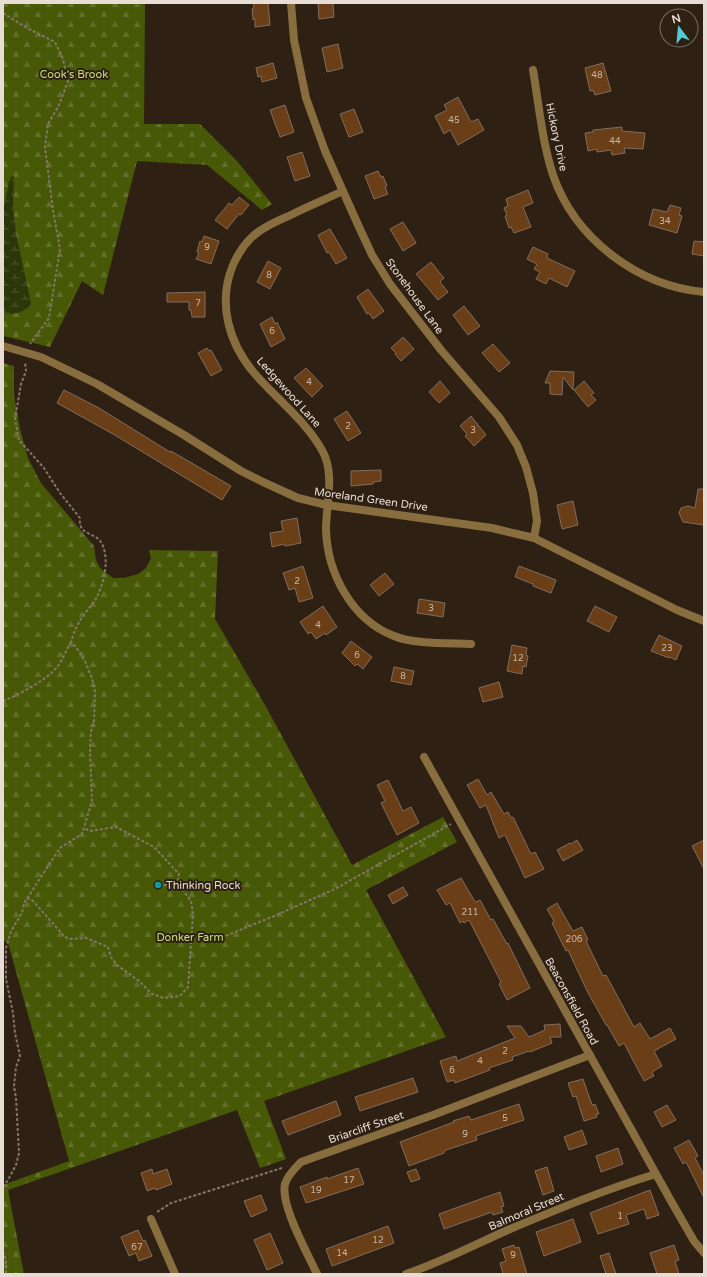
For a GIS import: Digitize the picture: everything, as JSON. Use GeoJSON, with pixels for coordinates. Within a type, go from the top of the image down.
{"type":"FeatureCollection","features":[{"type":"Feature","properties":{"kind":"street","name":"Stonehouse Lane"},"geometry":{"type":"LineString","coordinates":[[291,3],[295,47],[306,98],[325,151],[372,255],[390,284],[441,350],[498,417],[518,446],[526,467],[535,500],[537,521],[534,538]]}},
{"type":"Feature","properties":{"kind":"street","name":"Hickory Drive"},"geometry":{"type":"LineString","coordinates":[[533,70],[548,156],[554,176],[562,196],[586,231],[616,259],[635,271],[674,287],[704,292]]}},
{"type":"Feature","properties":{"kind":"street","name":"Ledgewood Lane"},"geometry":{"type":"LineString","coordinates":[[343,191],[271,224],[251,238],[239,253],[231,270],[225,300],[228,324],[240,351],[254,372],[313,435],[324,454],[329,477],[326,529],[330,557],[339,584],[357,610],[379,628],[394,636],[412,640],[471,644]]}},
{"type":"Feature","properties":{"kind":"street","name":"Moreland Green Drive"},"geometry":{"type":"LineString","coordinates":[[3,346],[24,352],[60,366],[97,384],[184,435],[241,471],[298,498],[327,505],[492,528],[534,538],[677,610],[704,621]]}},
{"type":"Feature","properties":{"kind":"street","name":"Beaconsfield Road"},"geometry":{"type":"LineString","coordinates":[[424,757],[656,1174],[694,1241],[704,1253]]}},
{"type":"Feature","properties":{"kind":"street","name":"Briarcliff Street"},"geometry":{"type":"LineString","coordinates":[[301,1162],[433,1115],[590,1055]]}},
{"type":"Feature","properties":{"kind":"street"},"geometry":{"type":"LineString","coordinates":[[301,1162],[293,1170],[285,1185],[286,1199],[294,1226],[317,1274]]}},
{"type":"Feature","properties":{"kind":"street","name":"Balmoral Street"},"geometry":{"type":"LineString","coordinates":[[406,1274],[422,1269],[511,1229],[603,1191],[656,1174]]}},
{"type":"Feature","properties":{"kind":"street"},"geometry":{"type":"LineString","coordinates":[[151,1219],[175,1274]]}},
{"type":"Feature","properties":{"kind":"path"},"geometry":{"type":"LineString","coordinates":[[3,13],[27,28],[55,42],[63,59],[68,81],[59,105],[48,124],[45,147],[60,249],[49,318],[24,352],[26,371],[21,384],[15,419],[19,440],[44,468],[60,493],[80,518],[79,524],[83,530],[100,540],[106,556],[105,572],[97,597],[73,633],[71,642],[58,666],[53,672],[31,687],[3,701]]}},
{"type":"Feature","properties":{"kind":"path"},"geometry":{"type":"LineString","coordinates":[[3,1187],[16,1164],[19,1153],[14,1086],[16,1067],[20,1056],[6,979],[6,948],[11,932],[22,913],[24,903],[60,848],[82,834],[92,801],[90,748],[91,732],[94,721],[95,692],[92,678],[85,661],[71,642]]}},
{"type":"Feature","properties":{"kind":"path"},"geometry":{"type":"LineString","coordinates":[[191,936],[223,938],[274,916],[335,889],[459,820]]}},
{"type":"Feature","properties":{"kind":"path"},"geometry":{"type":"LineString","coordinates":[[27,898],[33,901],[65,937],[70,939],[86,938],[108,948],[111,957],[117,965],[139,980],[152,994],[164,998],[180,996],[188,987],[193,914],[191,901],[180,886],[161,885],[178,883],[179,874],[154,846],[116,827],[90,831],[84,828]]}},
{"type":"Feature","properties":{"kind":"path"},"geometry":{"type":"LineString","coordinates":[[151,1219],[157,1212],[171,1203],[301,1162]]}},
{"type":"Feature","properties":{"kind":"path"},"geometry":{"type":"LineString","coordinates":[[3,1251],[6,1260],[6,1274]]}},
{"type":"Feature","properties":{"kind":"green space","name":"Cook's Brook"},"geometry":{"type":"Polygon","coordinates":[[[3,3],[145,3],[144,124],[200,124],[237,161],[272,204],[262,210],[207,165],[137,161],[103,295],[82,281],[50,347],[3,336],[3,3]]]}},
{"type":"Feature","properties":{"kind":"green space"},"geometry":{"type":"Polygon","coordinates":[[[14,176],[13,206],[16,234],[31,303],[30,306],[21,312],[3,314],[3,211],[9,182],[11,177],[14,176]]]}},
{"type":"Feature","properties":{"kind":"green space","name":"Donker Farm"},"geometry":{"type":"Polygon","coordinates":[[[3,363],[14,366],[14,395],[20,429],[28,458],[41,483],[94,546],[96,560],[100,568],[113,578],[124,578],[138,574],[146,568],[151,558],[149,550],[218,551],[215,619],[265,705],[352,865],[443,817],[457,842],[366,890],[446,1037],[264,1101],[286,1159],[260,1168],[237,1110],[8,1190],[24,1274],[3,1274],[3,1185],[69,1161],[8,943],[3,940],[3,363]]]}},
{"type":"Feature","properties":{"kind":"building"},"geometry":{"type":"Polygon","coordinates":[[[253,3],[268,3],[270,25],[255,27],[255,19],[253,20],[252,9],[254,8],[253,3]]]}},
{"type":"Feature","properties":{"kind":"building"},"geometry":{"type":"Polygon","coordinates":[[[318,3],[333,3],[334,17],[319,19],[318,3]]]}},
{"type":"Feature","properties":{"kind":"building"},"geometry":{"type":"Polygon","coordinates":[[[338,44],[343,68],[327,72],[322,48],[338,44]]]}},
{"type":"Feature","properties":{"kind":"building"},"geometry":{"type":"Polygon","coordinates":[[[273,63],[277,78],[262,82],[261,76],[258,77],[256,68],[273,63]]]}},
{"type":"Feature","properties":{"kind":"building"},"geometry":{"type":"Polygon","coordinates":[[[603,63],[611,91],[595,95],[593,90],[590,91],[585,68],[603,63]]]}},
{"type":"Feature","properties":{"kind":"building"},"geometry":{"type":"Polygon","coordinates":[[[458,97],[471,122],[478,119],[484,130],[458,145],[450,130],[444,134],[435,116],[447,110],[444,105],[458,97]]]}},
{"type":"Feature","properties":{"kind":"building"},"geometry":{"type":"Polygon","coordinates":[[[285,105],[294,132],[280,137],[270,110],[285,105]]]}},
{"type":"Feature","properties":{"kind":"building"},"geometry":{"type":"Polygon","coordinates":[[[354,109],[363,132],[349,137],[340,114],[354,109]]]}},
{"type":"Feature","properties":{"kind":"building"},"geometry":{"type":"Polygon","coordinates":[[[622,127],[622,131],[645,133],[643,149],[624,148],[625,153],[612,155],[611,150],[597,152],[597,149],[588,151],[585,133],[593,132],[593,130],[622,127]]]}},
{"type":"Feature","properties":{"kind":"building"},"geometry":{"type":"Polygon","coordinates":[[[302,152],[310,176],[295,181],[287,157],[302,152]]]}},
{"type":"Feature","properties":{"kind":"building"},"geometry":{"type":"Polygon","coordinates":[[[378,171],[381,177],[383,176],[388,194],[374,199],[365,176],[378,171]]]}},
{"type":"Feature","properties":{"kind":"building"},"geometry":{"type":"Polygon","coordinates":[[[528,190],[533,203],[523,207],[531,227],[514,233],[511,227],[509,228],[505,216],[507,215],[504,208],[508,206],[506,199],[528,190]]]}},
{"type":"Feature","properties":{"kind":"building"},"geometry":{"type":"Polygon","coordinates":[[[239,197],[249,205],[241,215],[239,214],[227,229],[215,220],[229,203],[232,205],[239,197]]]}},
{"type":"Feature","properties":{"kind":"building"},"geometry":{"type":"Polygon","coordinates":[[[670,205],[681,208],[679,215],[682,216],[677,233],[649,225],[653,209],[667,212],[670,205]]]}},
{"type":"Feature","properties":{"kind":"building"},"geometry":{"type":"Polygon","coordinates":[[[403,222],[416,243],[403,251],[390,229],[403,222]]]}},
{"type":"Feature","properties":{"kind":"building"},"geometry":{"type":"Polygon","coordinates":[[[330,229],[347,258],[336,264],[329,252],[327,253],[318,235],[330,229]]]}},
{"type":"Feature","properties":{"kind":"building"},"geometry":{"type":"Polygon","coordinates":[[[204,236],[219,241],[211,264],[196,259],[199,253],[197,252],[200,241],[202,242],[204,236]]]}},
{"type":"Feature","properties":{"kind":"building"},"geometry":{"type":"Polygon","coordinates":[[[694,241],[704,242],[704,256],[692,254],[694,241]]]}},
{"type":"Feature","properties":{"kind":"building"},"geometry":{"type":"Polygon","coordinates":[[[533,247],[548,254],[547,258],[575,271],[567,287],[549,278],[546,284],[536,279],[540,272],[534,269],[537,264],[527,259],[533,247]]]}},
{"type":"Feature","properties":{"kind":"building"},"geometry":{"type":"Polygon","coordinates":[[[268,261],[281,268],[270,289],[257,282],[268,261]]]}},
{"type":"Feature","properties":{"kind":"building"},"geometry":{"type":"Polygon","coordinates":[[[431,262],[444,278],[440,282],[448,292],[438,300],[416,274],[431,262]]]}},
{"type":"Feature","properties":{"kind":"building"},"geometry":{"type":"Polygon","coordinates":[[[368,289],[384,311],[373,319],[369,313],[367,314],[357,297],[368,289]]]}},
{"type":"Feature","properties":{"kind":"building"},"geometry":{"type":"Polygon","coordinates":[[[205,292],[205,317],[192,317],[191,310],[189,310],[189,302],[167,302],[167,293],[205,292]]]}},
{"type":"Feature","properties":{"kind":"building"},"geometry":{"type":"Polygon","coordinates":[[[464,306],[480,326],[468,335],[453,315],[464,306]]]}},
{"type":"Feature","properties":{"kind":"building"},"geometry":{"type":"Polygon","coordinates":[[[272,317],[275,324],[277,322],[285,339],[271,347],[260,324],[272,317]]]}},
{"type":"Feature","properties":{"kind":"building"},"geometry":{"type":"Polygon","coordinates":[[[403,337],[414,349],[401,361],[391,348],[403,337]]]}},
{"type":"Feature","properties":{"kind":"building"},"geometry":{"type":"Polygon","coordinates":[[[493,344],[510,363],[499,372],[482,353],[493,344]]]}},
{"type":"Feature","properties":{"kind":"building"},"geometry":{"type":"Polygon","coordinates":[[[207,348],[209,351],[211,350],[222,370],[211,376],[198,353],[207,348]]]}},
{"type":"Feature","properties":{"kind":"building"},"geometry":{"type":"Polygon","coordinates":[[[306,368],[323,386],[312,397],[294,378],[306,368]]]}},
{"type":"Feature","properties":{"kind":"building"},"geometry":{"type":"Polygon","coordinates":[[[550,371],[574,372],[573,390],[563,377],[562,395],[550,394],[550,383],[545,383],[550,371]]]}},
{"type":"Feature","properties":{"kind":"building"},"geometry":{"type":"Polygon","coordinates":[[[440,381],[450,393],[439,403],[429,392],[440,381]]]}},
{"type":"Feature","properties":{"kind":"building"},"geometry":{"type":"Polygon","coordinates":[[[584,381],[594,393],[591,395],[596,400],[588,407],[574,390],[584,381]]]}},
{"type":"Feature","properties":{"kind":"building"},"geometry":{"type":"Polygon","coordinates":[[[64,390],[99,408],[170,452],[171,451],[231,486],[222,500],[113,434],[57,403],[64,390]]]}},
{"type":"Feature","properties":{"kind":"building"},"geometry":{"type":"Polygon","coordinates":[[[347,411],[361,433],[348,441],[334,419],[347,411]]]}},
{"type":"Feature","properties":{"kind":"building"},"geometry":{"type":"Polygon","coordinates":[[[471,416],[486,435],[474,446],[465,436],[467,434],[460,426],[471,416]]]}},
{"type":"Feature","properties":{"kind":"building"},"geometry":{"type":"Polygon","coordinates":[[[381,470],[381,481],[373,482],[373,484],[351,486],[351,471],[381,470]]]}},
{"type":"Feature","properties":{"kind":"building"},"geometry":{"type":"Polygon","coordinates":[[[698,489],[704,489],[704,525],[683,522],[679,513],[681,508],[688,506],[695,508],[698,489]]]}},
{"type":"Feature","properties":{"kind":"building"},"geometry":{"type":"Polygon","coordinates":[[[573,501],[578,525],[562,529],[557,505],[573,501]]]}},
{"type":"Feature","properties":{"kind":"building"},"geometry":{"type":"Polygon","coordinates":[[[297,518],[301,543],[285,546],[284,544],[272,547],[270,533],[283,531],[281,521],[297,518]]]}},
{"type":"Feature","properties":{"kind":"building"},"geometry":{"type":"Polygon","coordinates":[[[303,566],[313,598],[299,602],[295,588],[289,590],[283,573],[303,566]]]}},
{"type":"Feature","properties":{"kind":"building"},"geometry":{"type":"Polygon","coordinates":[[[519,566],[556,580],[551,593],[515,577],[519,566]]]}},
{"type":"Feature","properties":{"kind":"building"},"geometry":{"type":"Polygon","coordinates":[[[385,573],[394,584],[379,596],[370,585],[385,573]]]}},
{"type":"Feature","properties":{"kind":"building"},"geometry":{"type":"Polygon","coordinates":[[[419,599],[445,603],[443,617],[417,613],[419,599]]]}},
{"type":"Feature","properties":{"kind":"building"},"geometry":{"type":"Polygon","coordinates":[[[323,606],[337,627],[326,635],[325,633],[316,639],[311,632],[308,634],[300,622],[323,606]]]}},
{"type":"Feature","properties":{"kind":"building"},"geometry":{"type":"Polygon","coordinates":[[[595,606],[617,617],[609,632],[587,621],[595,606]]]}},
{"type":"Feature","properties":{"kind":"building"},"geometry":{"type":"Polygon","coordinates":[[[659,635],[682,646],[676,660],[651,651],[659,635]]]}},
{"type":"Feature","properties":{"kind":"building"},"geometry":{"type":"Polygon","coordinates":[[[351,641],[372,657],[363,669],[357,664],[355,666],[342,653],[351,641]]]}},
{"type":"Feature","properties":{"kind":"building"},"geometry":{"type":"Polygon","coordinates":[[[512,645],[527,648],[526,655],[528,656],[526,667],[523,666],[522,674],[507,671],[512,645]]]}},
{"type":"Feature","properties":{"kind":"building"},"geometry":{"type":"Polygon","coordinates":[[[394,667],[414,671],[411,685],[391,681],[394,667]]]}},
{"type":"Feature","properties":{"kind":"building"},"geometry":{"type":"Polygon","coordinates":[[[499,682],[503,697],[483,702],[479,688],[499,682]]]}},
{"type":"Feature","properties":{"kind":"building"},"geometry":{"type":"Polygon","coordinates":[[[478,779],[487,795],[491,792],[504,814],[508,812],[511,818],[513,817],[531,854],[535,852],[544,869],[525,878],[505,835],[499,838],[486,805],[480,808],[467,785],[478,779]]]}},
{"type":"Feature","properties":{"kind":"building"},"geometry":{"type":"Polygon","coordinates":[[[388,780],[403,811],[411,807],[419,823],[397,835],[381,803],[385,801],[377,785],[388,780]]]}},
{"type":"Feature","properties":{"kind":"building"},"geometry":{"type":"Polygon","coordinates":[[[577,840],[583,850],[563,861],[557,850],[577,840]]]}},
{"type":"Feature","properties":{"kind":"building"},"geometry":{"type":"Polygon","coordinates":[[[704,840],[704,869],[692,846],[704,840]]]}},
{"type":"Feature","properties":{"kind":"building"},"geometry":{"type":"Polygon","coordinates":[[[461,878],[474,900],[476,902],[480,900],[491,920],[493,919],[507,944],[508,943],[530,988],[507,1000],[499,984],[501,982],[469,920],[464,923],[463,921],[460,923],[450,903],[446,905],[437,890],[461,878]]]}},
{"type":"Feature","properties":{"kind":"building"},"geometry":{"type":"Polygon","coordinates":[[[403,887],[408,895],[393,904],[388,895],[403,887]]]}},
{"type":"Feature","properties":{"kind":"building"},"geometry":{"type":"Polygon","coordinates":[[[557,903],[573,931],[582,927],[588,940],[586,941],[603,976],[606,975],[634,1027],[640,1023],[650,1039],[670,1028],[676,1039],[654,1051],[662,1066],[652,1072],[654,1076],[644,1081],[624,1043],[619,1046],[606,1025],[587,991],[568,950],[566,951],[552,923],[554,921],[547,909],[557,903]]]}},
{"type":"Feature","properties":{"kind":"building"},"geometry":{"type":"Polygon","coordinates":[[[560,1024],[561,1037],[550,1037],[552,1043],[530,1052],[529,1051],[512,1057],[513,1060],[489,1068],[490,1070],[455,1083],[454,1080],[447,1082],[440,1061],[456,1056],[457,1061],[515,1038],[507,1026],[521,1026],[529,1037],[545,1030],[544,1025],[560,1024]]]}},
{"type":"Feature","properties":{"kind":"building"},"geometry":{"type":"Polygon","coordinates":[[[413,1078],[418,1092],[360,1111],[355,1097],[413,1078]]]}},
{"type":"Feature","properties":{"kind":"building"},"geometry":{"type":"Polygon","coordinates":[[[583,1079],[592,1105],[595,1104],[599,1114],[596,1114],[597,1117],[584,1121],[576,1096],[573,1097],[568,1083],[583,1079]]]}},
{"type":"Feature","properties":{"kind":"building"},"geometry":{"type":"Polygon","coordinates":[[[336,1101],[341,1115],[288,1135],[282,1121],[336,1101]]]}},
{"type":"Feature","properties":{"kind":"building"},"geometry":{"type":"Polygon","coordinates":[[[519,1104],[524,1120],[476,1136],[477,1140],[446,1150],[444,1153],[409,1166],[400,1142],[454,1122],[453,1121],[469,1116],[471,1120],[519,1104]]]}},
{"type":"Feature","properties":{"kind":"building"},"geometry":{"type":"Polygon","coordinates":[[[667,1105],[676,1120],[662,1127],[654,1112],[667,1105]]]}},
{"type":"Feature","properties":{"kind":"building"},"geometry":{"type":"Polygon","coordinates":[[[582,1130],[587,1144],[569,1150],[564,1137],[582,1130]]]}},
{"type":"Feature","properties":{"kind":"building"},"geometry":{"type":"Polygon","coordinates":[[[689,1140],[698,1156],[695,1158],[704,1175],[704,1198],[686,1162],[683,1164],[674,1148],[689,1140]]]}},
{"type":"Feature","properties":{"kind":"building"},"geometry":{"type":"Polygon","coordinates":[[[618,1148],[623,1164],[601,1172],[596,1156],[618,1148]]]}},
{"type":"Feature","properties":{"kind":"building"},"geometry":{"type":"Polygon","coordinates":[[[547,1167],[554,1191],[543,1195],[535,1171],[547,1167]]]}},
{"type":"Feature","properties":{"kind":"building"},"geometry":{"type":"Polygon","coordinates":[[[358,1168],[364,1184],[306,1203],[300,1187],[358,1168]]]}},
{"type":"Feature","properties":{"kind":"building"},"geometry":{"type":"Polygon","coordinates":[[[152,1169],[153,1174],[167,1169],[172,1184],[156,1190],[155,1188],[147,1191],[141,1173],[152,1169]]]}},
{"type":"Feature","properties":{"kind":"building"},"geometry":{"type":"Polygon","coordinates":[[[416,1169],[420,1179],[411,1182],[407,1172],[416,1169]]]}},
{"type":"Feature","properties":{"kind":"building"},"geometry":{"type":"Polygon","coordinates":[[[650,1190],[659,1215],[647,1219],[644,1209],[626,1215],[629,1224],[598,1234],[590,1213],[650,1190]]]}},
{"type":"Feature","properties":{"kind":"building"},"geometry":{"type":"Polygon","coordinates":[[[500,1192],[504,1206],[501,1207],[503,1212],[493,1215],[492,1212],[444,1229],[439,1214],[500,1192]]]}},
{"type":"Feature","properties":{"kind":"building"},"geometry":{"type":"Polygon","coordinates":[[[261,1195],[267,1210],[251,1217],[244,1201],[261,1195]]]}},
{"type":"Feature","properties":{"kind":"building"},"geometry":{"type":"Polygon","coordinates":[[[573,1219],[581,1242],[544,1256],[536,1232],[573,1219]]]}},
{"type":"Feature","properties":{"kind":"building"},"geometry":{"type":"Polygon","coordinates":[[[388,1226],[394,1243],[332,1266],[326,1249],[388,1226]]]}},
{"type":"Feature","properties":{"kind":"building"},"geometry":{"type":"Polygon","coordinates":[[[138,1230],[143,1241],[145,1240],[152,1256],[139,1261],[136,1253],[129,1256],[121,1237],[138,1230]]]}},
{"type":"Feature","properties":{"kind":"building"},"geometry":{"type":"Polygon","coordinates":[[[270,1233],[283,1263],[267,1270],[254,1240],[270,1233]]]}},
{"type":"Feature","properties":{"kind":"building"},"geometry":{"type":"Polygon","coordinates":[[[514,1245],[515,1248],[519,1247],[527,1274],[503,1274],[500,1263],[506,1261],[502,1249],[514,1245]]]}},
{"type":"Feature","properties":{"kind":"building"},"geometry":{"type":"Polygon","coordinates":[[[674,1245],[679,1260],[675,1261],[679,1274],[657,1274],[650,1253],[674,1245]]]}},
{"type":"Feature","properties":{"kind":"building"},"geometry":{"type":"Polygon","coordinates":[[[609,1253],[616,1274],[606,1274],[600,1256],[609,1253]]]}},
{"type":"Feature","properties":{"kind":"place","name":"Thinking Rock"},"geometry":{"type":"Point","coordinates":[158,885]}}]}
